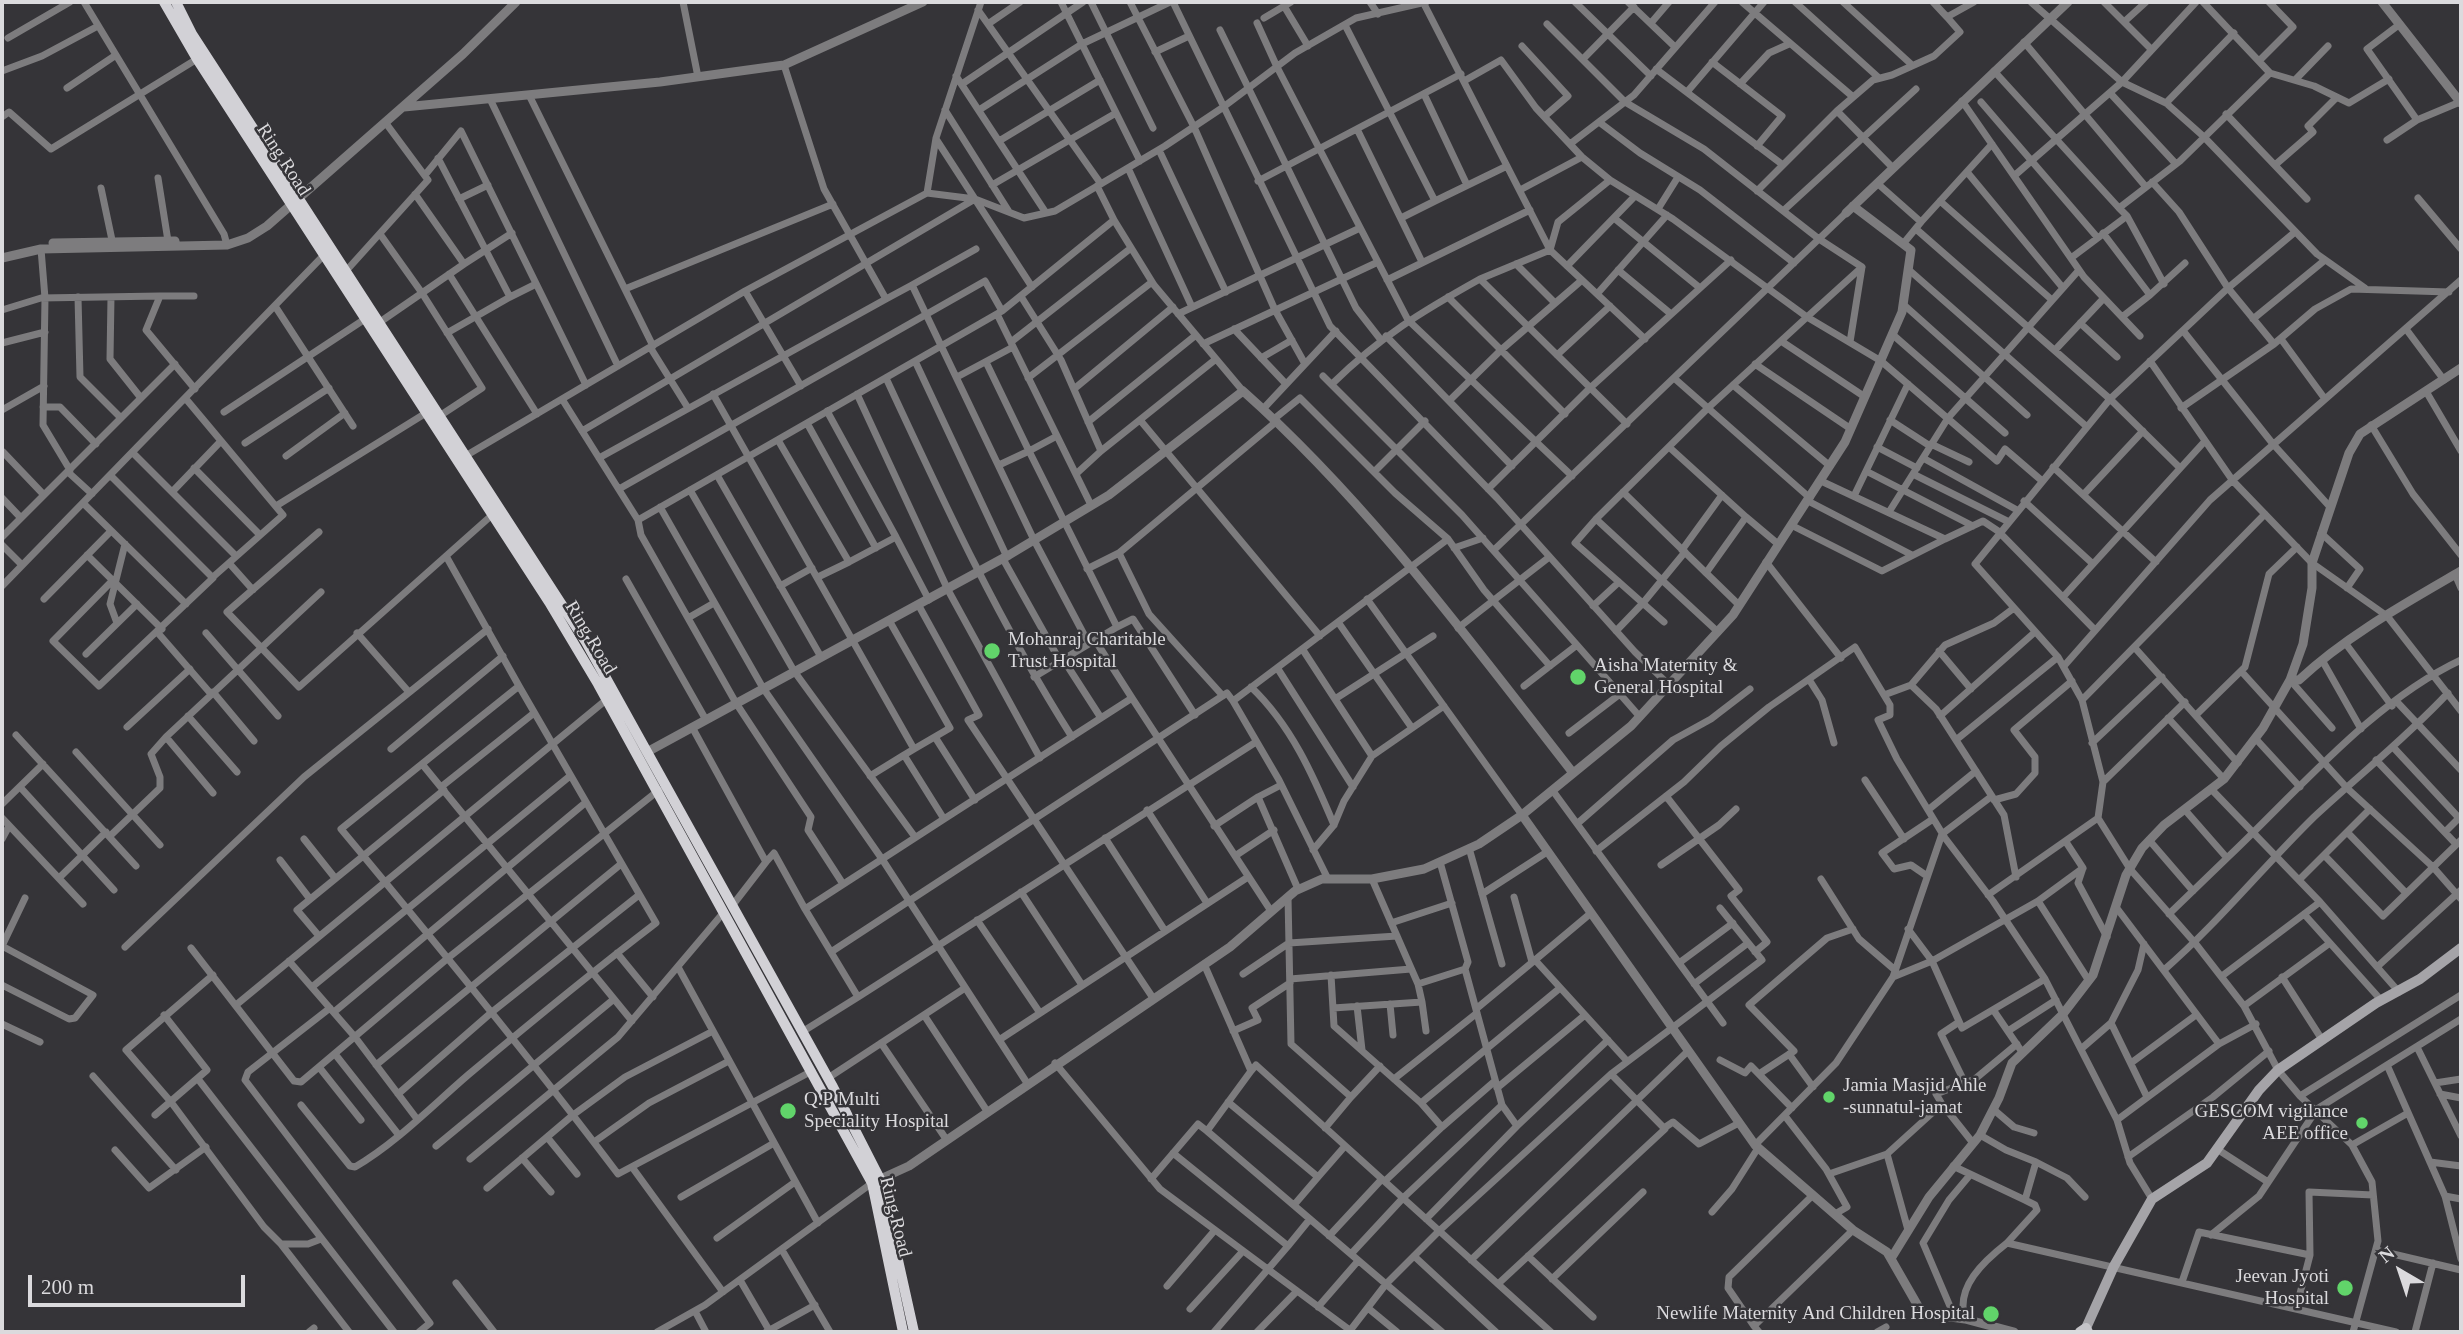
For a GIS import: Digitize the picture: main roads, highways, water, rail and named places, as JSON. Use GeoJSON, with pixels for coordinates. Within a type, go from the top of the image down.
{"type":"FeatureCollection","features":[{"type":"Feature","properties":{"kind":"highway","name":"Ring Road"},"geometry":{"type":"LineString","coordinates":[[164,2],[197,59],[346,271],[565,608],[647,752],[661,789]]}},
{"type":"Feature","properties":{"kind":"highway","name":"Ring Road"},"geometry":{"type":"LineString","coordinates":[[176,2],[192,34],[295,201],[324,255],[492,515],[661,789],[728,909],[813,1071],[876,1181],[903,1332]]}},
{"type":"Feature","properties":{"kind":"highway","name":"Ring Road"},"geometry":{"type":"LineString","coordinates":[[728,909],[828,1078],[876,1181],[914,1332]]}},
{"type":"Feature","properties":{"kind":"main road"},"geometry":{"type":"LineString","coordinates":[[2085,1331],[2115,1266],[2152,1199],[2207,1163],[2259,1090],[2278,1070],[2321,1038],[2381,1000],[2399,992],[2461,948]]}},
{"type":"Feature","properties":{"kind":"place","name":"Mohanraj Charitable Trust Hospital"},"geometry":{"type":"Point","coordinates":[992,651]}},
{"type":"Feature","properties":{"kind":"place","name":"Aisha Maternity & General Hospital"},"geometry":{"type":"Point","coordinates":[1578,677]}},
{"type":"Feature","properties":{"kind":"place","name":"Jamia Masjid Ahle -sunnatul-jamat"},"geometry":{"type":"Point","coordinates":[1829,1097]}},
{"type":"Feature","properties":{"kind":"place","name":"Q.P Multi Speciality Hospital"},"geometry":{"type":"Point","coordinates":[788,1111]}},
{"type":"Feature","properties":{"kind":"place","name":"GESCOM vigilance AEE office"},"geometry":{"type":"Point","coordinates":[2362,1123]}},
{"type":"Feature","properties":{"kind":"place","name":"Jeevan Jyoti Hospital"},"geometry":{"type":"Point","coordinates":[2345,1288]}},
{"type":"Feature","properties":{"kind":"place","name":"Newlife Maternity And Children Hospital"},"geometry":{"type":"Point","coordinates":[1991,1314]}}]}
